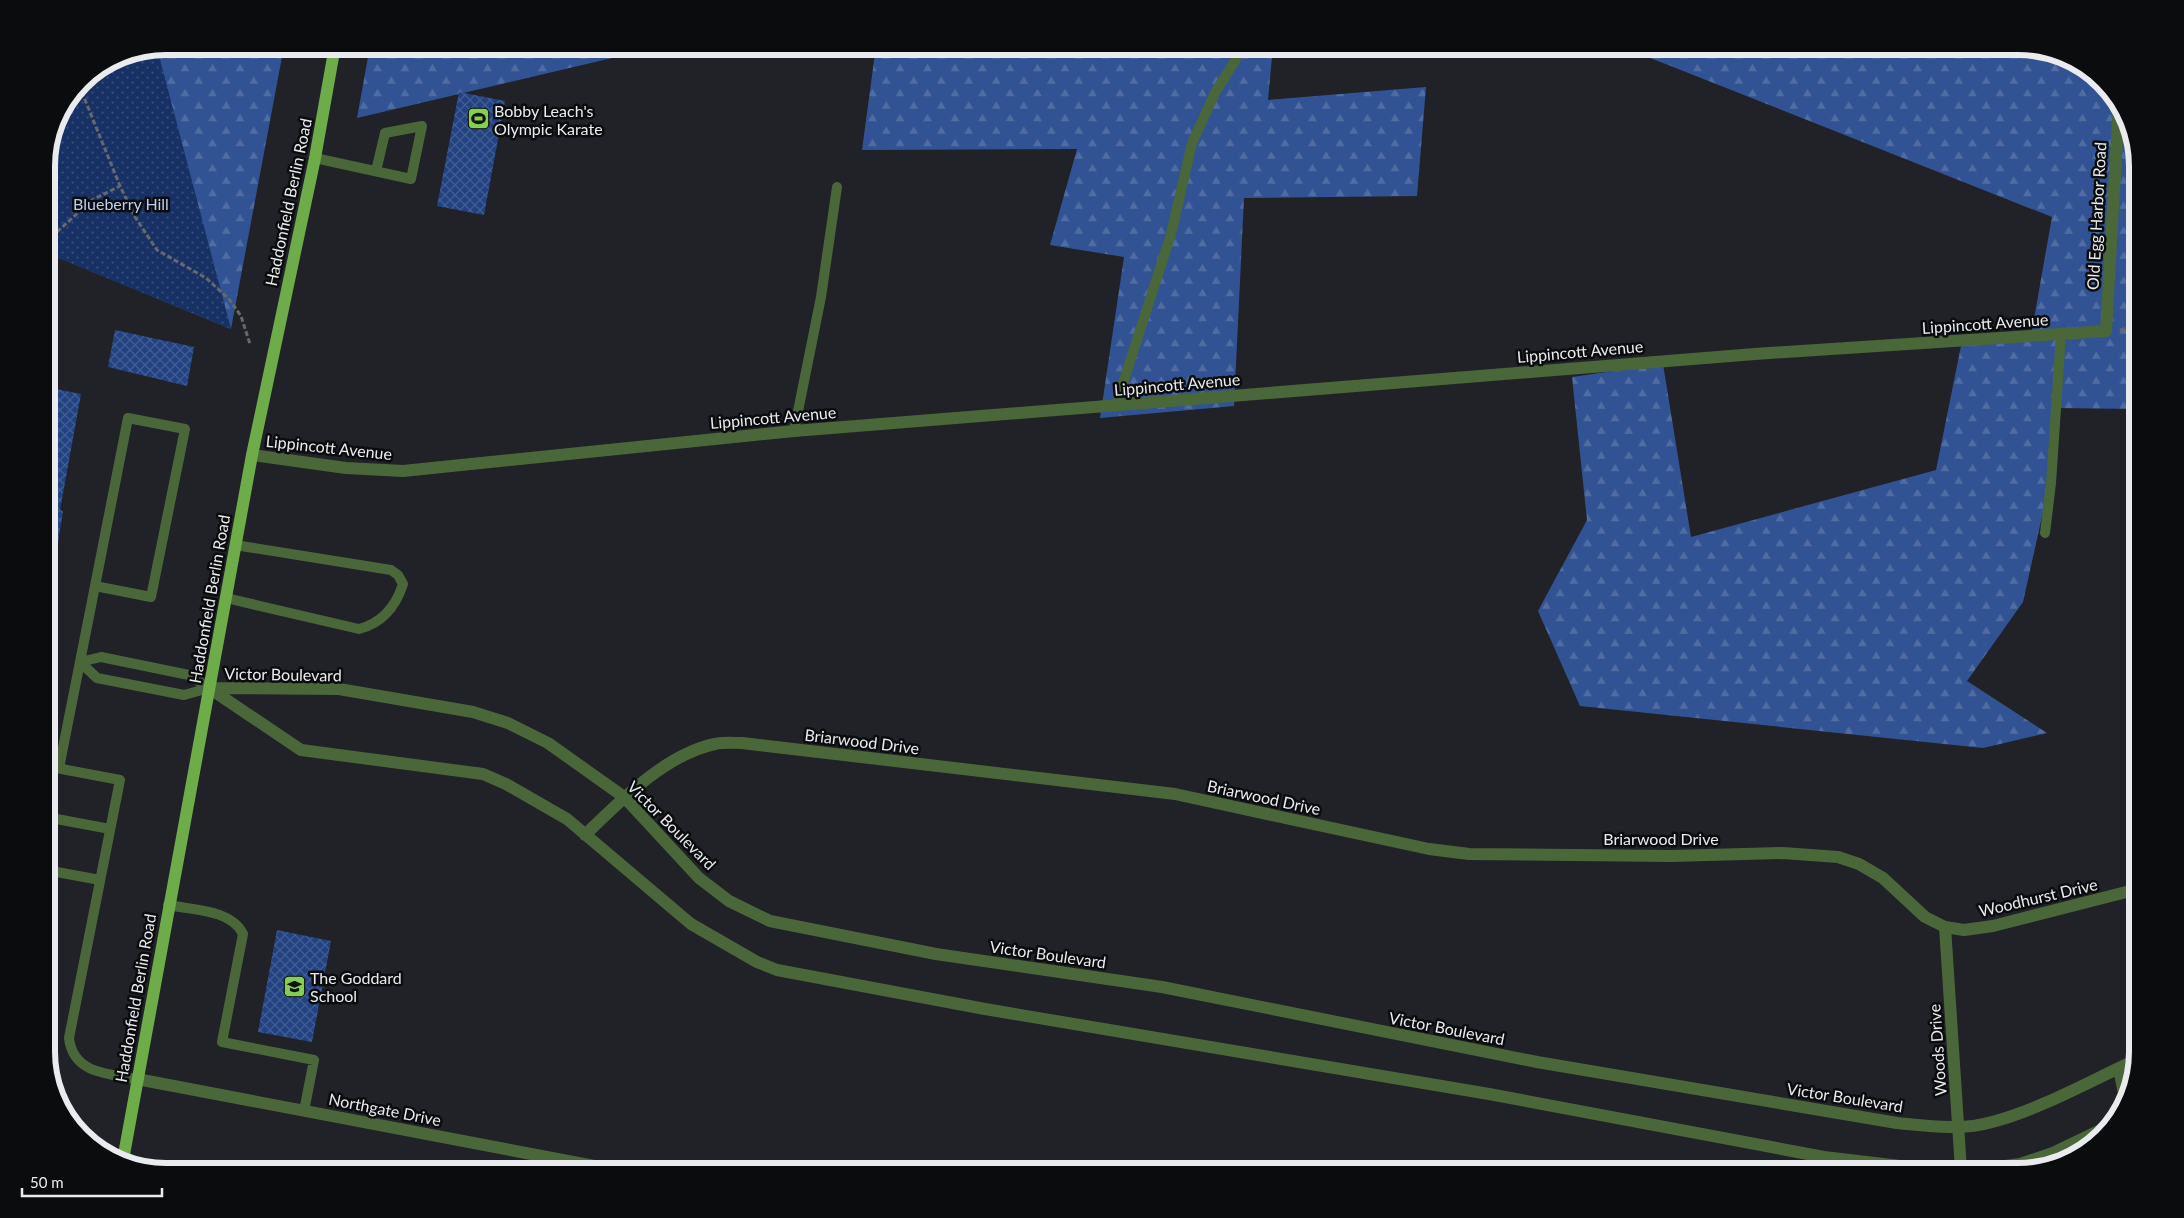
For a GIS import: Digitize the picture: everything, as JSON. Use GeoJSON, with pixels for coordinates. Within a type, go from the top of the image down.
{"type":"FeatureCollection","features":[{"type":"Feature","properties":{"kind":"main road","name":"Haddonfield Berlin Road"},"geometry":{"type":"LineString","coordinates":[[124,1155],[168,905],[252,455],[315,158],[333,55]]}},
{"type":"Feature","properties":{"kind":"street","name":"Old Egg Harbor Road"},"geometry":{"type":"LineString","coordinates":[[2106,331],[2118,117]]}},
{"type":"Feature","properties":{"kind":"street","name":"Lippincott Avenue"},"geometry":{"type":"LineString","coordinates":[[252,455],[346,468],[403,472],[794,431],[1755,354],[2106,331]]}},
{"type":"Feature","properties":{"kind":"street","name":"Victor Boulevard"},"geometry":{"type":"LineString","coordinates":[[209,688],[339,689],[473,712],[508,723],[548,743],[624,797],[699,878],[730,901],[770,922],[936,954],[1162,987],[1537,1062],[1897,1123],[1933,1127],[1991,1123],[2023,1112],[2128,1064]]}},
{"type":"Feature","properties":{"kind":"street","name":"Victor Boulevard"},"geometry":{"type":"LineString","coordinates":[[209,688],[301,750],[483,774],[506,784],[567,819],[691,924],[757,962],[777,970],[985,1009],[1489,1094],[1824,1157],[1875,1163]]}},
{"type":"Feature","properties":{"kind":"street","name":"Briarwood Drive"},"geometry":{"type":"LineString","coordinates":[[584,835],[624,797],[671,763],[692,752],[716,744],[742,743],[1175,794],[1429,849],[1469,854],[1672,856],[1783,852],[1838,857],[1859,864],[1883,878],[1924,917],[1945,927]]}},
{"type":"Feature","properties":{"kind":"street","name":"Woodhurst Drive"},"geometry":{"type":"LineString","coordinates":[[1945,927],[1964,930],[1993,926],[2129,891]]}},
{"type":"Feature","properties":{"kind":"street","name":"Woods Drive"},"geometry":{"type":"LineString","coordinates":[[1945,927],[1961,1163]]}},
{"type":"Feature","properties":{"kind":"street"},"geometry":{"type":"LineString","coordinates":[[2119,1068],[2123,1088]]}},
{"type":"Feature","properties":{"kind":"street","name":"Northgate Drive"},"geometry":{"type":"LineString","coordinates":[[137,1079],[578,1163]]}},
{"type":"Feature","properties":{"kind":"street","name":"Victor Boulevard"},"geometry":{"type":"LineString","coordinates":[[2024,1163],[2053,1153],[2093,1134]]}},
{"type":"Feature","properties":{"kind":"lane"},"geometry":{"type":"LineString","coordinates":[[1116,405],[1171,234],[1192,143],[1215,93],[1238,55]]}},
{"type":"Feature","properties":{"kind":"lane"},"geometry":{"type":"LineString","coordinates":[[315,158],[411,179],[422,126],[385,133],[376,171]]}},
{"type":"Feature","properties":{"kind":"lane"},"geometry":{"type":"LineString","coordinates":[[794,431],[821,297],[837,187]]}},
{"type":"Feature","properties":{"kind":"lane"},"geometry":{"type":"LineString","coordinates":[[2045,533],[2051,484],[2061,334]]}},
{"type":"Feature","properties":{"kind":"lane"},"geometry":{"type":"LineString","coordinates":[[59,768],[128,418],[185,430],[152,597],[95,586]]}},
{"type":"Feature","properties":{"kind":"lane"},"geometry":{"type":"LineString","coordinates":[[226,598],[359,629],[373,625],[391,608],[398,599],[403,584],[398,575],[391,570],[235,545]]}},
{"type":"Feature","properties":{"kind":"lane"},"geometry":{"type":"LineString","coordinates":[[80,662],[101,657],[111,659],[188,675],[209,688]]}},
{"type":"Feature","properties":{"kind":"lane"},"geometry":{"type":"LineString","coordinates":[[80,662],[97,678],[184,695],[209,688]]}},
{"type":"Feature","properties":{"kind":"lane"},"geometry":{"type":"LineString","coordinates":[[55,767],[120,780],[69,1032],[70,1044],[78,1060],[90,1070],[137,1079]]}},
{"type":"Feature","properties":{"kind":"lane"},"geometry":{"type":"LineString","coordinates":[[55,819],[110,829]]}},
{"type":"Feature","properties":{"kind":"lane"},"geometry":{"type":"LineString","coordinates":[[55,872],[100,880]]}},
{"type":"Feature","properties":{"kind":"lane"},"geometry":{"type":"LineString","coordinates":[[168,905],[224,916],[239,927],[242,934],[222,1042],[314,1060],[304,1111]]}},
{"type":"Feature","properties":{"kind":"path"},"geometry":{"type":"LineString","coordinates":[[82,93],[120,186],[135,217],[157,250],[206,278],[229,299],[241,316],[250,344]]}},
{"type":"Feature","properties":{"kind":"path"},"geometry":{"type":"LineString","coordinates":[[55,234],[92,200],[120,186]]}},
{"type":"Feature","properties":{"kind":"green space","name":"Blueberry Hill"},"geometry":{"type":"Polygon","coordinates":[[[159,55],[282,55],[231,329],[55,256],[55,159],[63,123],[78,98],[93,82],[123,63],[159,55]]]}},
{"type":"Feature","properties":{"kind":"green space","name":"Blueberry Hill"},"geometry":{"type":"Polygon","coordinates":[[[159,55],[231,329],[55,257],[55,159],[63,123],[78,98],[93,82],[123,63],[159,55]]]}},
{"type":"Feature","properties":{"kind":"green space"},"geometry":{"type":"Polygon","coordinates":[[[368,55],[625,55],[357,118],[368,55]]]}},
{"type":"Feature","properties":{"kind":"green space"},"geometry":{"type":"Polygon","coordinates":[[[875,55],[1272,55],[1268,100],[1426,87],[1417,196],[1244,198],[1234,406],[1100,418],[1124,257],[1050,245],[1077,149],[862,150],[875,55]]]}},
{"type":"Feature","properties":{"kind":"green space"},"geometry":{"type":"Polygon","coordinates":[[[1643,55],[2018,55],[2033,56],[2061,63],[2086,78],[2102,93],[2118,117],[2127,144],[2129,159],[2129,409],[2056,408],[2045,503],[2023,602],[1967,681],[2047,733],[1983,748],[1580,706],[1538,611],[1587,520],[1572,377],[1663,364],[1691,537],[1936,470],[1963,336],[2031,336],[2052,217],[1643,55]]]}},
{"type":"Feature","properties":{"kind":"building"},"geometry":{"type":"Polygon","coordinates":[[[459,92],[505,101],[484,215],[437,206],[459,92]]]}},
{"type":"Feature","properties":{"kind":"building"},"geometry":{"type":"Polygon","coordinates":[[[115,330],[194,347],[187,386],[108,367],[115,330]]]}},
{"type":"Feature","properties":{"kind":"building"},"geometry":{"type":"Polygon","coordinates":[[[55,389],[81,394],[60,510],[63,511],[55,562],[55,389]]]}},
{"type":"Feature","properties":{"kind":"building","name":"The Goddard School"},"geometry":{"type":"Polygon","coordinates":[[[277,930],[331,941],[312,1042],[258,1032],[277,930]]]}},
{"type":"Feature","properties":{"kind":"place","name":"Bobby Leach's Olympic Karate"},"geometry":{"type":"Point","coordinates":[478,119]}},
{"type":"Feature","properties":{"kind":"place","name":"The Goddard School"},"geometry":{"type":"Point","coordinates":[294,986]}}]}
